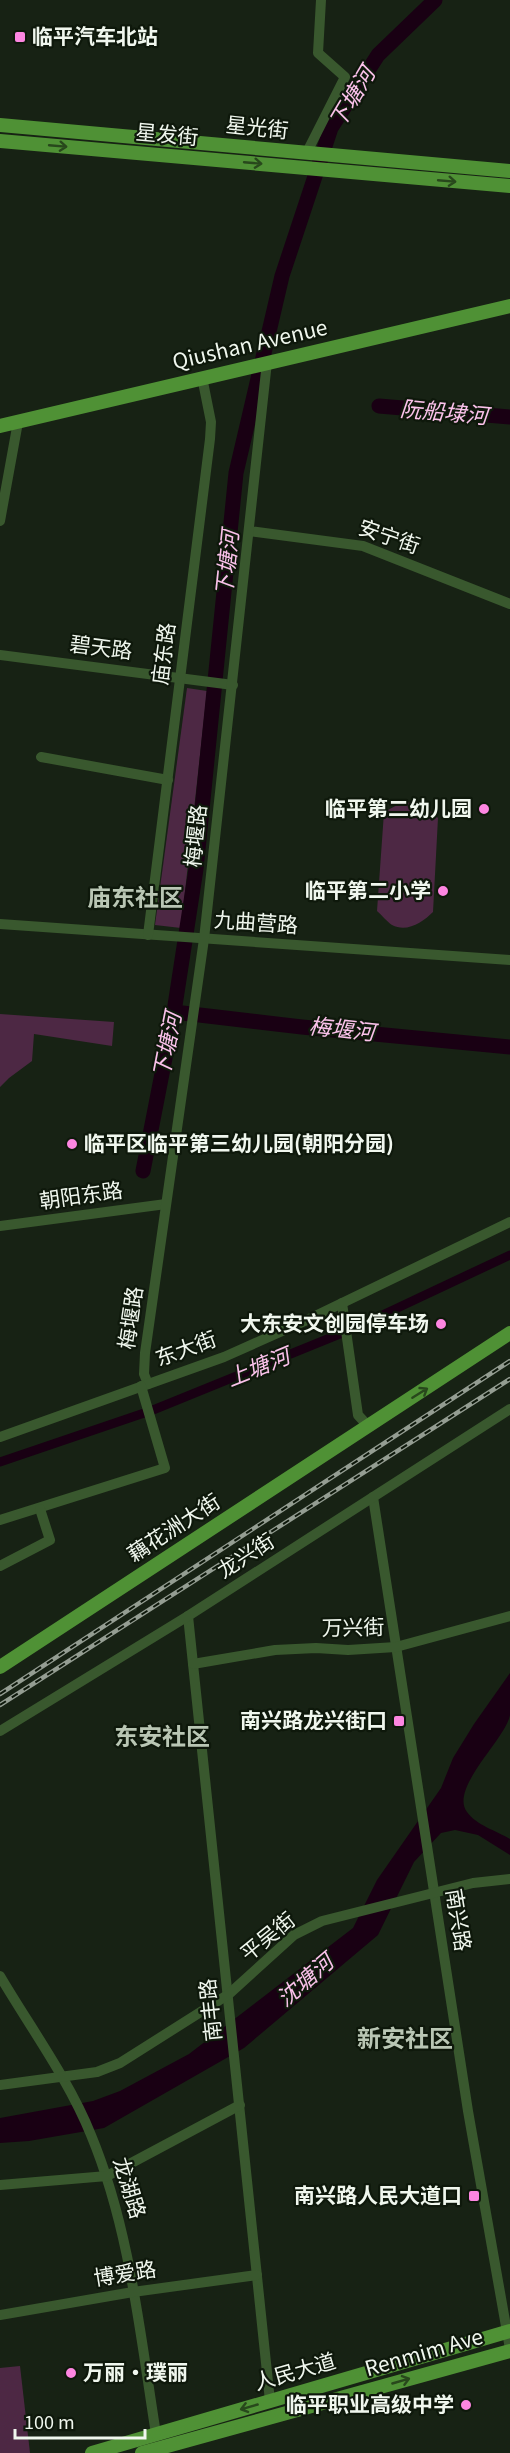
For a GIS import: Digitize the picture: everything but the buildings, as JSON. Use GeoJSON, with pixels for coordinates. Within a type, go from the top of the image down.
{"type":"FeatureCollection","features":[{"type":"Feature","properties":{"kind":"main road","name":"星光街"},"geometry":{"type":"LineString","coordinates":[[0,125],[510,171]]}},
{"type":"Feature","properties":{"kind":"main road","name":"星发街"},"geometry":{"type":"LineString","coordinates":[[0,141],[510,186]]}},
{"type":"Feature","properties":{"kind":"main road","name":"Qiushan Avenue"},"geometry":{"type":"LineString","coordinates":[[0,426],[510,306]]}},
{"type":"Feature","properties":{"kind":"main road","name":"藕花洲大街"},"geometry":{"type":"LineString","coordinates":[[0,1659],[510,1333]]}},
{"type":"Feature","properties":{"kind":"main road","name":"藕花洲大街"},"geometry":{"type":"LineString","coordinates":[[0,1666],[368,1424]]}},
{"type":"Feature","properties":{"kind":"main road","name":"人民大道"},"geometry":{"type":"LineString","coordinates":[[92,2453],[508,2332]]}},
{"type":"Feature","properties":{"kind":"main road","name":"Renmim Ave"},"geometry":{"type":"LineString","coordinates":[[142,2453],[510,2350]]}},
{"type":"Feature","properties":{"kind":"street"},"geometry":{"type":"LineString","coordinates":[[306,154],[345,77],[318,53],[321,0]]}},
{"type":"Feature","properties":{"kind":"street","name":"梅堰路"},"geometry":{"type":"LineString","coordinates":[[40,1509],[165,1467],[144,1388],[144,1374],[204,939],[267,362]]}},
{"type":"Feature","properties":{"kind":"street","name":"庙东路"},"geometry":{"type":"LineString","coordinates":[[151,935],[168,780],[184,678],[210,439],[211,422],[201,377]]}},
{"type":"Feature","properties":{"kind":"street"},"geometry":{"type":"LineString","coordinates":[[0,521],[18,422]]}},
{"type":"Feature","properties":{"kind":"street","name":"安宁街"},"geometry":{"type":"LineString","coordinates":[[249,531],[363,546],[510,604]]}},
{"type":"Feature","properties":{"kind":"street","name":"碧天路"},"geometry":{"type":"LineString","coordinates":[[0,656],[233,685]]}},
{"type":"Feature","properties":{"kind":"street"},"geometry":{"type":"LineString","coordinates":[[41,757],[168,780]]}},
{"type":"Feature","properties":{"kind":"street","name":"九曲营路"},"geometry":{"type":"LineString","coordinates":[[0,924],[510,960]]}},
{"type":"Feature","properties":{"kind":"street","name":"朝阳东路"},"geometry":{"type":"LineString","coordinates":[[0,1226],[166,1204]]}},
{"type":"Feature","properties":{"kind":"street","name":"东大街"},"geometry":{"type":"LineString","coordinates":[[0,1437],[144,1388],[224,1357],[510,1222]]}},
{"type":"Feature","properties":{"kind":"street"},"geometry":{"type":"LineString","coordinates":[[342,1303],[358,1415],[368,1424]]}},
{"type":"Feature","properties":{"kind":"street","name":"龙兴街"},"geometry":{"type":"LineString","coordinates":[[0,1731],[188,1616],[510,1409]]}},
{"type":"Feature","properties":{"kind":"street","name":"南兴路"},"geometry":{"type":"LineString","coordinates":[[373,1497],[434,1894],[510,2350]]}},
{"type":"Feature","properties":{"kind":"street"},"geometry":{"type":"LineString","coordinates":[[0,1520],[40,1509],[50,1540],[0,1566]]}},
{"type":"Feature","properties":{"kind":"street","name":"南丰路"},"geometry":{"type":"LineString","coordinates":[[188,1616],[232,2018],[270,2401]]}},
{"type":"Feature","properties":{"kind":"street","name":"万兴街"},"geometry":{"type":"LineString","coordinates":[[193,1664],[275,1650],[348,1650],[396,1647],[510,1616]]}},
{"type":"Feature","properties":{"kind":"street","name":"平吴街"},"geometry":{"type":"LineString","coordinates":[[0,2085],[97,2072],[120,2063],[229,1994],[294,1935],[322,1921],[473,1883],[510,1879]]}},
{"type":"Feature","properties":{"kind":"street","name":"龙湖路"},"geometry":{"type":"LineString","coordinates":[[0,1976],[74,2102],[90,2133],[107,2176],[117,2209],[133,2292],[156,2434]]}},
{"type":"Feature","properties":{"kind":"street"},"geometry":{"type":"LineString","coordinates":[[0,2185],[107,2176],[240,2105]]}},
{"type":"Feature","properties":{"kind":"street","name":"博爱路"},"geometry":{"type":"LineString","coordinates":[[0,2315],[133,2292],[256,2275]]}},
{"type":"Feature","properties":{"kind":"shaded area"},"geometry":{"type":"Polygon","coordinates":[[[187,688],[207,691],[181,928],[155,925],[187,688]]]}},
{"type":"Feature","properties":{"kind":"shaded area"},"geometry":{"type":"Polygon","coordinates":[[[403,802],[423,804],[438,818],[433,912],[420,923],[403,928],[392,925],[377,911],[384,812],[403,802]]]}},
{"type":"Feature","properties":{"kind":"shaded area"},"geometry":{"type":"Polygon","coordinates":[[[0,1014],[114,1022],[112,1046],[34,1034],[32,1061],[0,1087],[0,1014]]]}},
{"type":"Feature","properties":{"kind":"shaded area"},"geometry":{"type":"Polygon","coordinates":[[[20,2366],[30,2453],[0,2453],[0,2368],[20,2366]]]}},
{"type":"Feature","properties":{"kind":"water","name":"沈塘河"},"geometry":{"type":"Polygon","coordinates":[[[510,1673],[510,1715],[499,1737],[472,1777],[464,1802],[471,1817],[510,1839],[510,1855],[478,1835],[455,1830],[441,1833],[414,1862],[378,1935],[244,2048],[104,2128],[29,2141],[0,2143],[0,2118],[93,2101],[120,2091],[189,2054],[353,1928],[377,1880],[441,1788],[453,1758],[510,1673]]]}},
{"type":"Feature","properties":{"kind":"waterway","name":"下塘河"},"geometry":{"type":"LineString","coordinates":[[143,1171],[174,1012],[196,869],[236,473],[282,276],[331,128],[378,55],[435,0]]}},
{"type":"Feature","properties":{"kind":"waterway","name":"阮船埭河"},"geometry":{"type":"LineString","coordinates":[[379,406],[510,417]]}},
{"type":"Feature","properties":{"kind":"waterway","name":"梅堰河"},"geometry":{"type":"LineString","coordinates":[[174,1012],[510,1047]]}},
{"type":"Feature","properties":{"kind":"waterway","name":"上塘河"},"geometry":{"type":"LineString","coordinates":[[0,1462],[153,1410],[357,1327],[510,1255]]}},
{"type":"Feature","properties":{"kind":"railway"},"geometry":{"type":"LineString","coordinates":[[0,1694],[510,1361]]}},
{"type":"Feature","properties":{"kind":"railway"},"geometry":{"type":"LineString","coordinates":[[0,1705],[510,1379]]}},
{"type":"Feature","properties":{"kind":"place","name":"临平汽车北站"},"geometry":{"type":"Point","coordinates":[20,37]}},
{"type":"Feature","properties":{"kind":"place","name":"临平第二幼儿园"},"geometry":{"type":"Point","coordinates":[484,809]}},
{"type":"Feature","properties":{"kind":"place","name":"临平第二小学"},"geometry":{"type":"Point","coordinates":[443,891]}},
{"type":"Feature","properties":{"kind":"place","name":"临平区临平第三幼儿园(朝阳分园)"},"geometry":{"type":"Point","coordinates":[72,1144]}},
{"type":"Feature","properties":{"kind":"place","name":"大东安文创园停车场"},"geometry":{"type":"Point","coordinates":[441,1324]}},
{"type":"Feature","properties":{"kind":"place","name":"南兴路龙兴街口"},"geometry":{"type":"Point","coordinates":[399,1721]}},
{"type":"Feature","properties":{"kind":"place","name":"南兴路人民大道口"},"geometry":{"type":"Point","coordinates":[474,2196]}},
{"type":"Feature","properties":{"kind":"place","name":"万丽·璞丽"},"geometry":{"type":"Point","coordinates":[71,2373]}},
{"type":"Feature","properties":{"kind":"place","name":"临平职业高级中学"},"geometry":{"type":"Point","coordinates":[466,2405]}},
{"type":"Feature","properties":{"kind":"district","name":"庙东社区"},"geometry":{"type":"Point","coordinates":[135,898]}},
{"type":"Feature","properties":{"kind":"district","name":"东安社区"},"geometry":{"type":"Point","coordinates":[162,1737]}},
{"type":"Feature","properties":{"kind":"district","name":"新安社区"},"geometry":{"type":"Point","coordinates":[405,2039]}}]}
